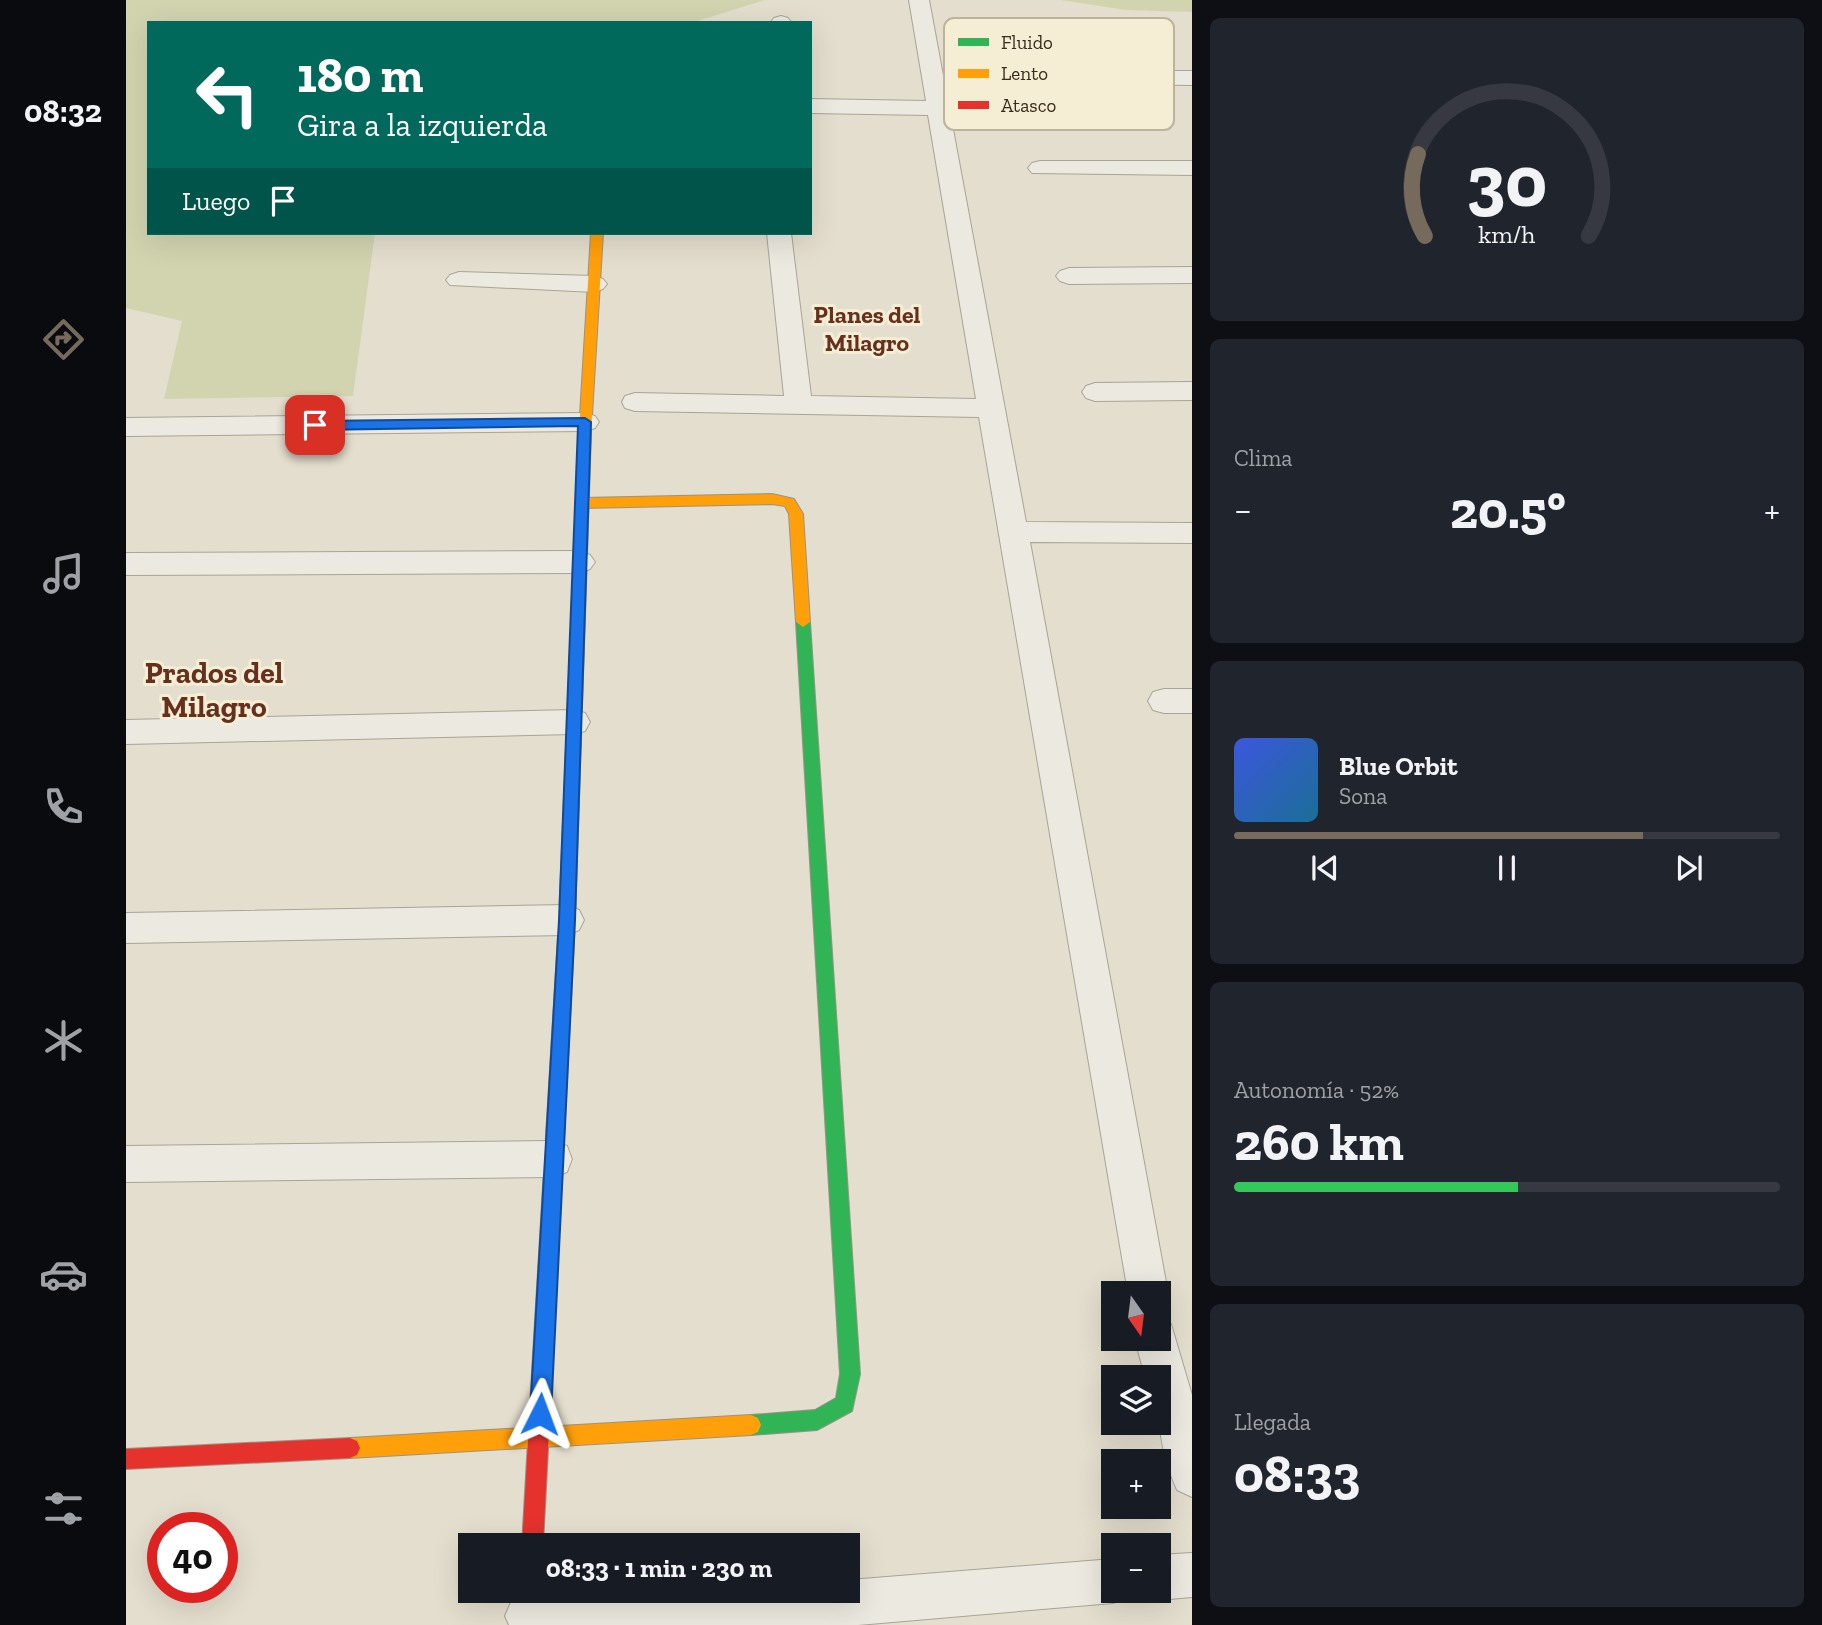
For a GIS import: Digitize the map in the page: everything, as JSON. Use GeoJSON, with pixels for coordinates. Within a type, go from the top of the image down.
{"type":"FeatureCollection","features":[{"type":"Feature","properties":{"kind":"street"},"geometry":{"type":"LineString","coordinates":[[919,0],[989,408],[1146,1281]]}},
{"type":"Feature","properties":{"kind":"street"},"geometry":{"type":"LineString","coordinates":[[1174,78],[1192,78]]}},
{"type":"Feature","properties":{"kind":"street"},"geometry":{"type":"LineString","coordinates":[[812,106],[939,108]]}},
{"type":"Feature","properties":{"kind":"street"},"geometry":{"type":"LineString","coordinates":[[1040,168],[1192,168]]}},
{"type":"Feature","properties":{"kind":"street"},"geometry":{"type":"LineString","coordinates":[[533,1533],[567,920],[585,422],[597,235]]}},
{"type":"Feature","properties":{"kind":"street"},"geometry":{"type":"LineString","coordinates":[[779,235],[799,404]]}},
{"type":"Feature","properties":{"kind":"street"},"geometry":{"type":"LineString","coordinates":[[1069,276],[1192,275]]}},
{"type":"Feature","properties":{"kind":"street"},"geometry":{"type":"LineString","coordinates":[[458,280],[594,284]]}},
{"type":"Feature","properties":{"kind":"street"},"geometry":{"type":"LineString","coordinates":[[1095,392],[1192,391]]}},
{"type":"Feature","properties":{"kind":"street"},"geometry":{"type":"LineString","coordinates":[[635,402],[989,408]]}},
{"type":"Feature","properties":{"kind":"street"},"geometry":{"type":"LineString","coordinates":[[126,427],[585,422]]}},
{"type":"Feature","properties":{"kind":"street"},"geometry":{"type":"LineString","coordinates":[[126,1459],[539,1440],[817,1420],[845,1404],[850,1374],[796,514],[789,502],[772,499],[582,503]]}},
{"type":"Feature","properties":{"kind":"street"},"geometry":{"type":"LineString","coordinates":[[1011,532],[1192,533]]}},
{"type":"Feature","properties":{"kind":"street"},"geometry":{"type":"LineString","coordinates":[[126,564],[580,562]]}},
{"type":"Feature","properties":{"kind":"street"},"geometry":{"type":"LineString","coordinates":[[126,732],[574,722]]}},
{"type":"Feature","properties":{"kind":"street"},"geometry":{"type":"LineString","coordinates":[[126,928],[567,920]]}},
{"type":"Feature","properties":{"kind":"street"},"geometry":{"type":"LineString","coordinates":[[126,1164],[552,1159]]}},
{"type":"Feature","properties":{"kind":"street"},"geometry":{"type":"LineString","coordinates":[[1159,1351],[1192,1475]]}},
{"type":"Feature","properties":{"kind":"street"},"geometry":{"type":"LineString","coordinates":[[1171,1577],[1192,1575]]}},
{"type":"Feature","properties":{"kind":"street"},"geometry":{"type":"LineString","coordinates":[[528,1611],[839,1614],[1101,1582]]}},
{"type":"Feature","properties":{"kind":"green space"},"geometry":{"type":"Polygon","coordinates":[[[126,0],[765,0],[697,21],[147,21],[147,235],[375,235],[353,396],[164,399],[182,321],[126,308],[126,0]]]}},
{"type":"Feature","properties":{"kind":"green space"},"geometry":{"type":"Polygon","coordinates":[[[1061,0],[1192,0],[1192,12],[1126,10],[1061,0]]]}},
{"type":"Feature","properties":{"kind":"traffic: fast"},"geometry":{"type":"LineString","coordinates":[[555,1136],[567,920],[585,432]]}},
{"type":"Feature","properties":{"kind":"traffic: fast"},"geometry":{"type":"LineString","coordinates":[[751,1425],[817,1420],[845,1404],[850,1374],[803,622]]}},
{"type":"Feature","properties":{"kind":"traffic: slow"},"geometry":{"type":"LineString","coordinates":[[585,432],[597,235]]}},
{"type":"Feature","properties":{"kind":"traffic: slow"},"geometry":{"type":"LineString","coordinates":[[582,503],[772,499],[789,502],[796,514],[803,622]]}},
{"type":"Feature","properties":{"kind":"traffic: slow"},"geometry":{"type":"LineString","coordinates":[[542,1372],[555,1136]]}},
{"type":"Feature","properties":{"kind":"traffic: slow"},"geometry":{"type":"LineString","coordinates":[[350,1448],[751,1425]]}},
{"type":"Feature","properties":{"kind":"traffic: jam"},"geometry":{"type":"LineString","coordinates":[[533,1533],[542,1372]]}},
{"type":"Feature","properties":{"kind":"traffic: jam"},"geometry":{"type":"LineString","coordinates":[[126,1459],[350,1448]]}},
{"type":"Feature","properties":{"kind":"district","name":"Planes del Milagro"},"geometry":{"type":"Point","coordinates":[867,328]}},
{"type":"Feature","properties":{"kind":"district","name":"Prados del Milagro"},"geometry":{"type":"Point","coordinates":[214,690]}},
{"type":"Feature","properties":{"kind":"route"},"geometry":{"type":"LineString","coordinates":[[315,425],[585,422],[567,920],[540,1414]]}}]}
